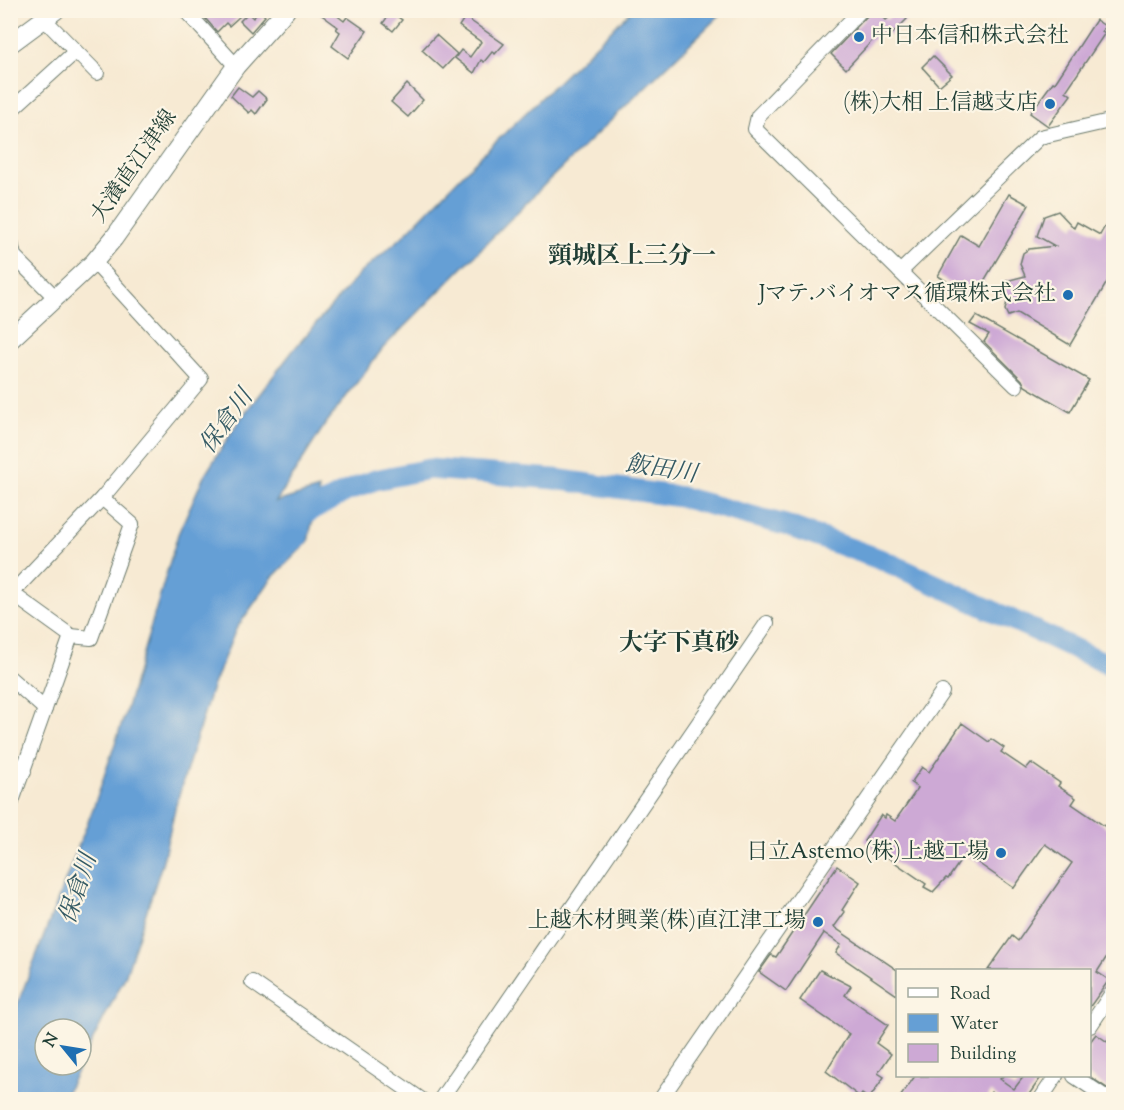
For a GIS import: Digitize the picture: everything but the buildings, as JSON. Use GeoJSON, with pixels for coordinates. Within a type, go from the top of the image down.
{"type":"FeatureCollection","features":[{"type":"Feature","properties":{"kind":"main road","name":"大瀁直江津線"},"geometry":{"type":"LineString","coordinates":[[10,340],[94,262],[114,238],[236,66],[286,10]]}},
{"type":"Feature","properties":{"kind":"main road"},"geometry":{"type":"LineString","coordinates":[[10,44],[50,15]]}},
{"type":"Feature","properties":{"kind":"street"},"geometry":{"type":"LineString","coordinates":[[185,10],[236,66]]}},
{"type":"Feature","properties":{"kind":"street"},"geometry":{"type":"LineString","coordinates":[[861,10],[758,116],[755,129],[1016,386]]}},
{"type":"Feature","properties":{"kind":"street"},"geometry":{"type":"LineString","coordinates":[[1108,10],[1113,15]]}},
{"type":"Feature","properties":{"kind":"street"},"geometry":{"type":"LineString","coordinates":[[50,15],[75,52],[97,73]]}},
{"type":"Feature","properties":{"kind":"street"},"geometry":{"type":"LineString","coordinates":[[10,111],[75,52]]}},
{"type":"Feature","properties":{"kind":"street"},"geometry":{"type":"LineString","coordinates":[[900,272],[1040,137],[1113,120]]}},
{"type":"Feature","properties":{"kind":"street"},"geometry":{"type":"LineString","coordinates":[[10,238],[14,256],[56,298]]}},
{"type":"Feature","properties":{"kind":"street"},"geometry":{"type":"LineString","coordinates":[[94,262],[201,379],[102,498],[11,593],[71,636],[91,638],[132,524],[102,498]]}},
{"type":"Feature","properties":{"kind":"street"},"geometry":{"type":"LineString","coordinates":[[440,1100],[767,623]]}},
{"type":"Feature","properties":{"kind":"street"},"geometry":{"type":"LineString","coordinates":[[10,807],[71,636]]}},
{"type":"Feature","properties":{"kind":"street"},"geometry":{"type":"LineString","coordinates":[[10,678],[45,709]]}},
{"type":"Feature","properties":{"kind":"street"},"geometry":{"type":"LineString","coordinates":[[660,1100],[942,692]]}},
{"type":"Feature","properties":{"kind":"street"},"geometry":{"type":"LineString","coordinates":[[10,760],[24,772]]}},
{"type":"Feature","properties":{"kind":"street"},"geometry":{"type":"LineString","coordinates":[[252,982],[422,1100]]}},
{"type":"Feature","properties":{"kind":"street"},"geometry":{"type":"LineString","coordinates":[[1091,1023],[1113,990]]}},
{"type":"Feature","properties":{"kind":"street"},"geometry":{"type":"LineString","coordinates":[[1040,1100],[1055,1077]]}},
{"type":"Feature","properties":{"kind":"street"},"geometry":{"type":"LineString","coordinates":[[1076,1077],[1110,1100]]}},
{"type":"Feature","properties":{"kind":"water","name":"保倉川"},"geometry":{"type":"Polygon","coordinates":[[[631,11],[724,11],[553,176],[383,348],[324,426],[276,502],[319,489],[308,542],[272,578],[236,629],[212,687],[176,805],[162,864],[125,977],[93,1040],[93,1017],[33,1017],[33,1077],[74,1077],[63,1099],[11,1099],[11,1021],[94,806],[126,711],[178,534],[203,478],[238,422],[295,348],[360,273],[402,237],[475,162],[631,11]]]}},
{"type":"Feature","properties":{"kind":"waterway","name":"飯田川"},"geometry":{"type":"LineString","coordinates":[[290,522],[347,491],[375,480],[429,469],[554,479],[681,497],[785,525],[885,561],[1114,667]]}},
{"type":"Feature","properties":{"kind":"place","name":"中日本信和株式会社"},"geometry":{"type":"Point","coordinates":[859,37]}},
{"type":"Feature","properties":{"kind":"place","name":"(株)大相 上信越支店"},"geometry":{"type":"Point","coordinates":[1050,104]}},
{"type":"Feature","properties":{"kind":"place","name":"Jマテ.バイオマス循環株式会社"},"geometry":{"type":"Point","coordinates":[1068,295]}},
{"type":"Feature","properties":{"kind":"place","name":"日立Astemo(株)上越工場"},"geometry":{"type":"Point","coordinates":[1001,853]}},
{"type":"Feature","properties":{"kind":"place","name":"上越木材興業(株)直江津工場"},"geometry":{"type":"Point","coordinates":[818,922]}},
{"type":"Feature","properties":{"kind":"district","name":"頸城区上三分一"},"geometry":{"type":"Point","coordinates":[632,257]}},
{"type":"Feature","properties":{"kind":"district","name":"大字下真砂"},"geometry":{"type":"Point","coordinates":[679,644]}}]}
